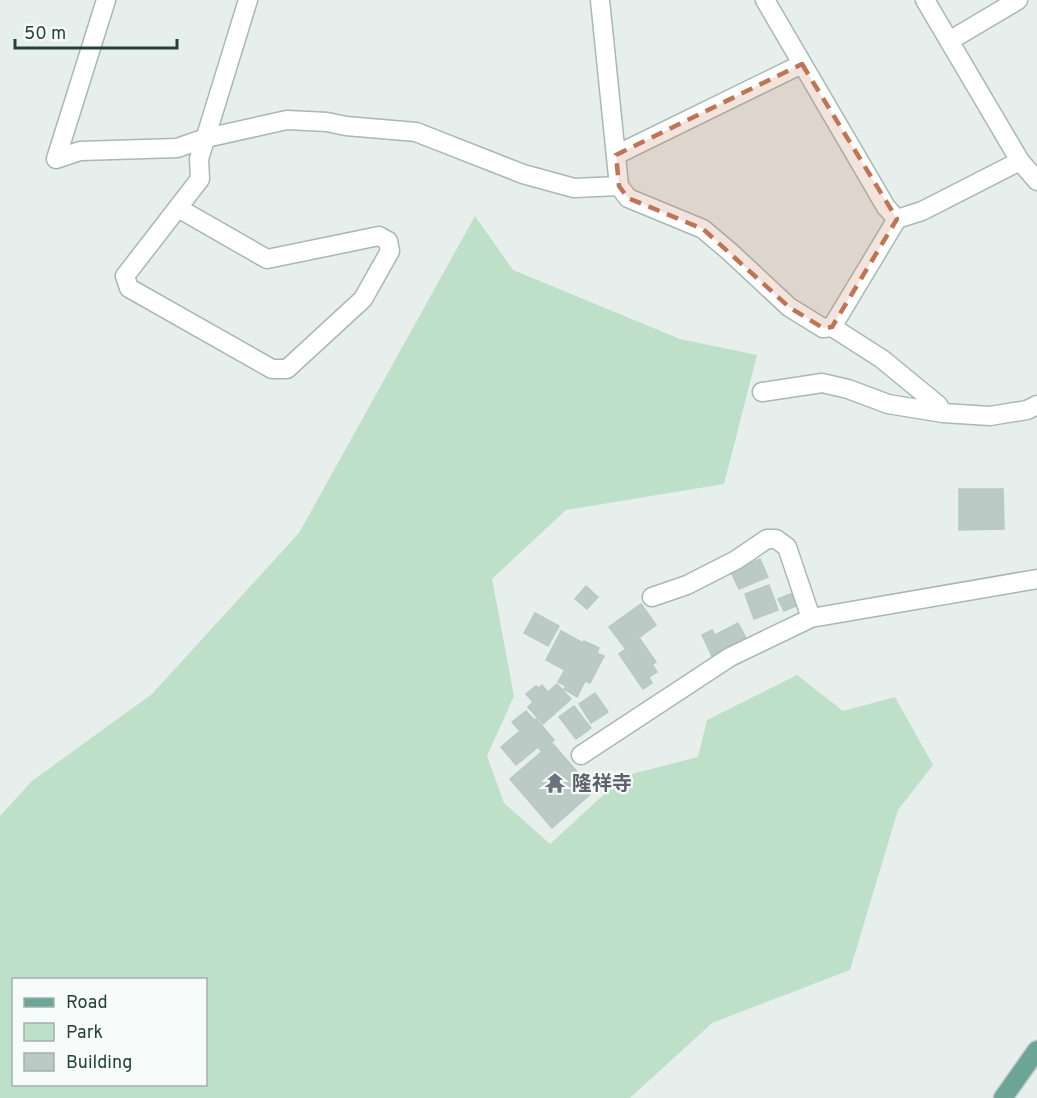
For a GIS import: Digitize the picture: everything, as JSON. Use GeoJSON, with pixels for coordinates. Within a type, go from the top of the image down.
{"type":"FeatureCollection","features":[{"type":"Feature","properties":{"kind":"main road"},"geometry":{"type":"LineString","coordinates":[[1004,1098],[1037,1050]]}},
{"type":"Feature","properties":{"kind":"street"},"geometry":{"type":"LineString","coordinates":[[106,0],[56,159],[80,151],[177,148],[206,138],[287,120],[416,132],[523,174],[574,188],[619,186]]}},
{"type":"Feature","properties":{"kind":"street"},"geometry":{"type":"LineString","coordinates":[[177,208],[267,259],[379,236],[388,241],[390,251],[363,299],[287,369],[272,369],[129,288],[125,276],[177,208],[200,179],[199,159],[248,0]]}},
{"type":"Feature","properties":{"kind":"street"},"geometry":{"type":"LineString","coordinates":[[600,0],[619,186],[628,198],[703,229],[729,250],[789,307],[823,328],[832,327],[882,359],[938,405],[943,413]]}},
{"type":"Feature","properties":{"kind":"street"},"geometry":{"type":"LineString","coordinates":[[765,0],[886,207],[897,219]]}},
{"type":"Feature","properties":{"kind":"street"},"geometry":{"type":"LineString","coordinates":[[925,0],[1020,161],[1037,181]]}},
{"type":"Feature","properties":{"kind":"street"},"geometry":{"type":"LineString","coordinates":[[949,40],[1018,0]]}},
{"type":"Feature","properties":{"kind":"street"},"geometry":{"type":"LineString","coordinates":[[616,155],[802,64]]}},
{"type":"Feature","properties":{"kind":"street"},"geometry":{"type":"LineString","coordinates":[[832,327],[897,219],[922,211],[1020,161]]}},
{"type":"Feature","properties":{"kind":"street"},"geometry":{"type":"LineString","coordinates":[[762,392],[822,383],[848,389],[888,404],[943,413],[990,416],[1027,410],[1037,405]]}},
{"type":"Feature","properties":{"kind":"street"},"geometry":{"type":"LineString","coordinates":[[652,597],[687,585],[736,560],[767,539],[776,539],[787,547],[812,618]]}},
{"type":"Feature","properties":{"kind":"street"},"geometry":{"type":"LineString","coordinates":[[581,755],[730,657],[812,618],[1037,579]]}},
{"type":"Feature","properties":{"kind":"highlighted area"},"geometry":{"type":"Polygon","coordinates":[[[802,64],[897,219],[832,327],[823,328],[789,307],[703,229],[628,198],[619,186],[616,155],[802,64]]]}},
{"type":"Feature","properties":{"kind":"green space"},"geometry":{"type":"Polygon","coordinates":[[[475,216],[513,270],[680,339],[757,355],[724,484],[566,510],[492,579],[514,696],[487,756],[504,803],[550,844],[624,776],[698,757],[707,720],[797,675],[843,711],[895,697],[933,765],[898,810],[850,970],[712,1023],[630,1098],[0,1098],[0,816],[32,781],[152,694],[299,533],[475,216]]]}},
{"type":"Feature","properties":{"kind":"building"},"geometry":{"type":"Polygon","coordinates":[[[959,489],[1003,489],[1004,529],[959,530],[959,489]]]}},
{"type":"Feature","properties":{"kind":"building"},"geometry":{"type":"Polygon","coordinates":[[[760,559],[768,577],[739,589],[731,572],[760,559]]]}},
{"type":"Feature","properties":{"kind":"building"},"geometry":{"type":"Polygon","coordinates":[[[769,585],[778,610],[754,619],[745,594],[769,585]]]}},
{"type":"Feature","properties":{"kind":"building"},"geometry":{"type":"Polygon","coordinates":[[[586,586],[598,597],[587,609],[575,599],[586,586]]]}},
{"type":"Feature","properties":{"kind":"building"},"geometry":{"type":"Polygon","coordinates":[[[793,593],[798,605],[784,611],[778,599],[793,593]]]}},
{"type":"Feature","properties":{"kind":"building"},"geometry":{"type":"Polygon","coordinates":[[[641,604],[656,625],[625,648],[609,627],[641,604]]]}},
{"type":"Feature","properties":{"kind":"building"},"geometry":{"type":"Polygon","coordinates":[[[535,613],[559,626],[548,646],[524,633],[535,613]]]}},
{"type":"Feature","properties":{"kind":"building"},"geometry":{"type":"Polygon","coordinates":[[[738,623],[746,638],[712,656],[702,635],[712,630],[715,635],[738,623]]]}},
{"type":"Feature","properties":{"kind":"building"},"geometry":{"type":"Polygon","coordinates":[[[561,631],[583,643],[584,641],[599,648],[597,653],[604,656],[590,683],[585,681],[577,697],[564,689],[566,686],[558,682],[565,670],[546,660],[561,631]]]}},
{"type":"Feature","properties":{"kind":"building"},"geometry":{"type":"Polygon","coordinates":[[[640,639],[656,662],[652,664],[657,672],[649,677],[652,683],[643,689],[619,654],[640,639]]]}},
{"type":"Feature","properties":{"kind":"building"},"geometry":{"type":"Polygon","coordinates":[[[557,684],[571,699],[543,724],[528,707],[533,702],[526,694],[536,686],[539,688],[542,685],[548,692],[557,684]]]}},
{"type":"Feature","properties":{"kind":"building"},"geometry":{"type":"Polygon","coordinates":[[[595,693],[608,712],[591,723],[579,704],[595,693]]]}},
{"type":"Feature","properties":{"kind":"building"},"geometry":{"type":"Polygon","coordinates":[[[574,706],[591,728],[576,739],[559,717],[574,706]]]}},
{"type":"Feature","properties":{"kind":"building"},"geometry":{"type":"Polygon","coordinates":[[[526,711],[554,740],[541,751],[538,747],[516,765],[501,747],[520,731],[512,722],[526,711]]]}},
{"type":"Feature","properties":{"kind":"building"},"geometry":{"type":"Polygon","coordinates":[[[552,743],[594,791],[552,828],[510,779],[552,743]]]}},
{"type":"Feature","properties":{"kind":"place","name":"隆祥寺"},"geometry":{"type":"Point","coordinates":[555,783]}}]}
